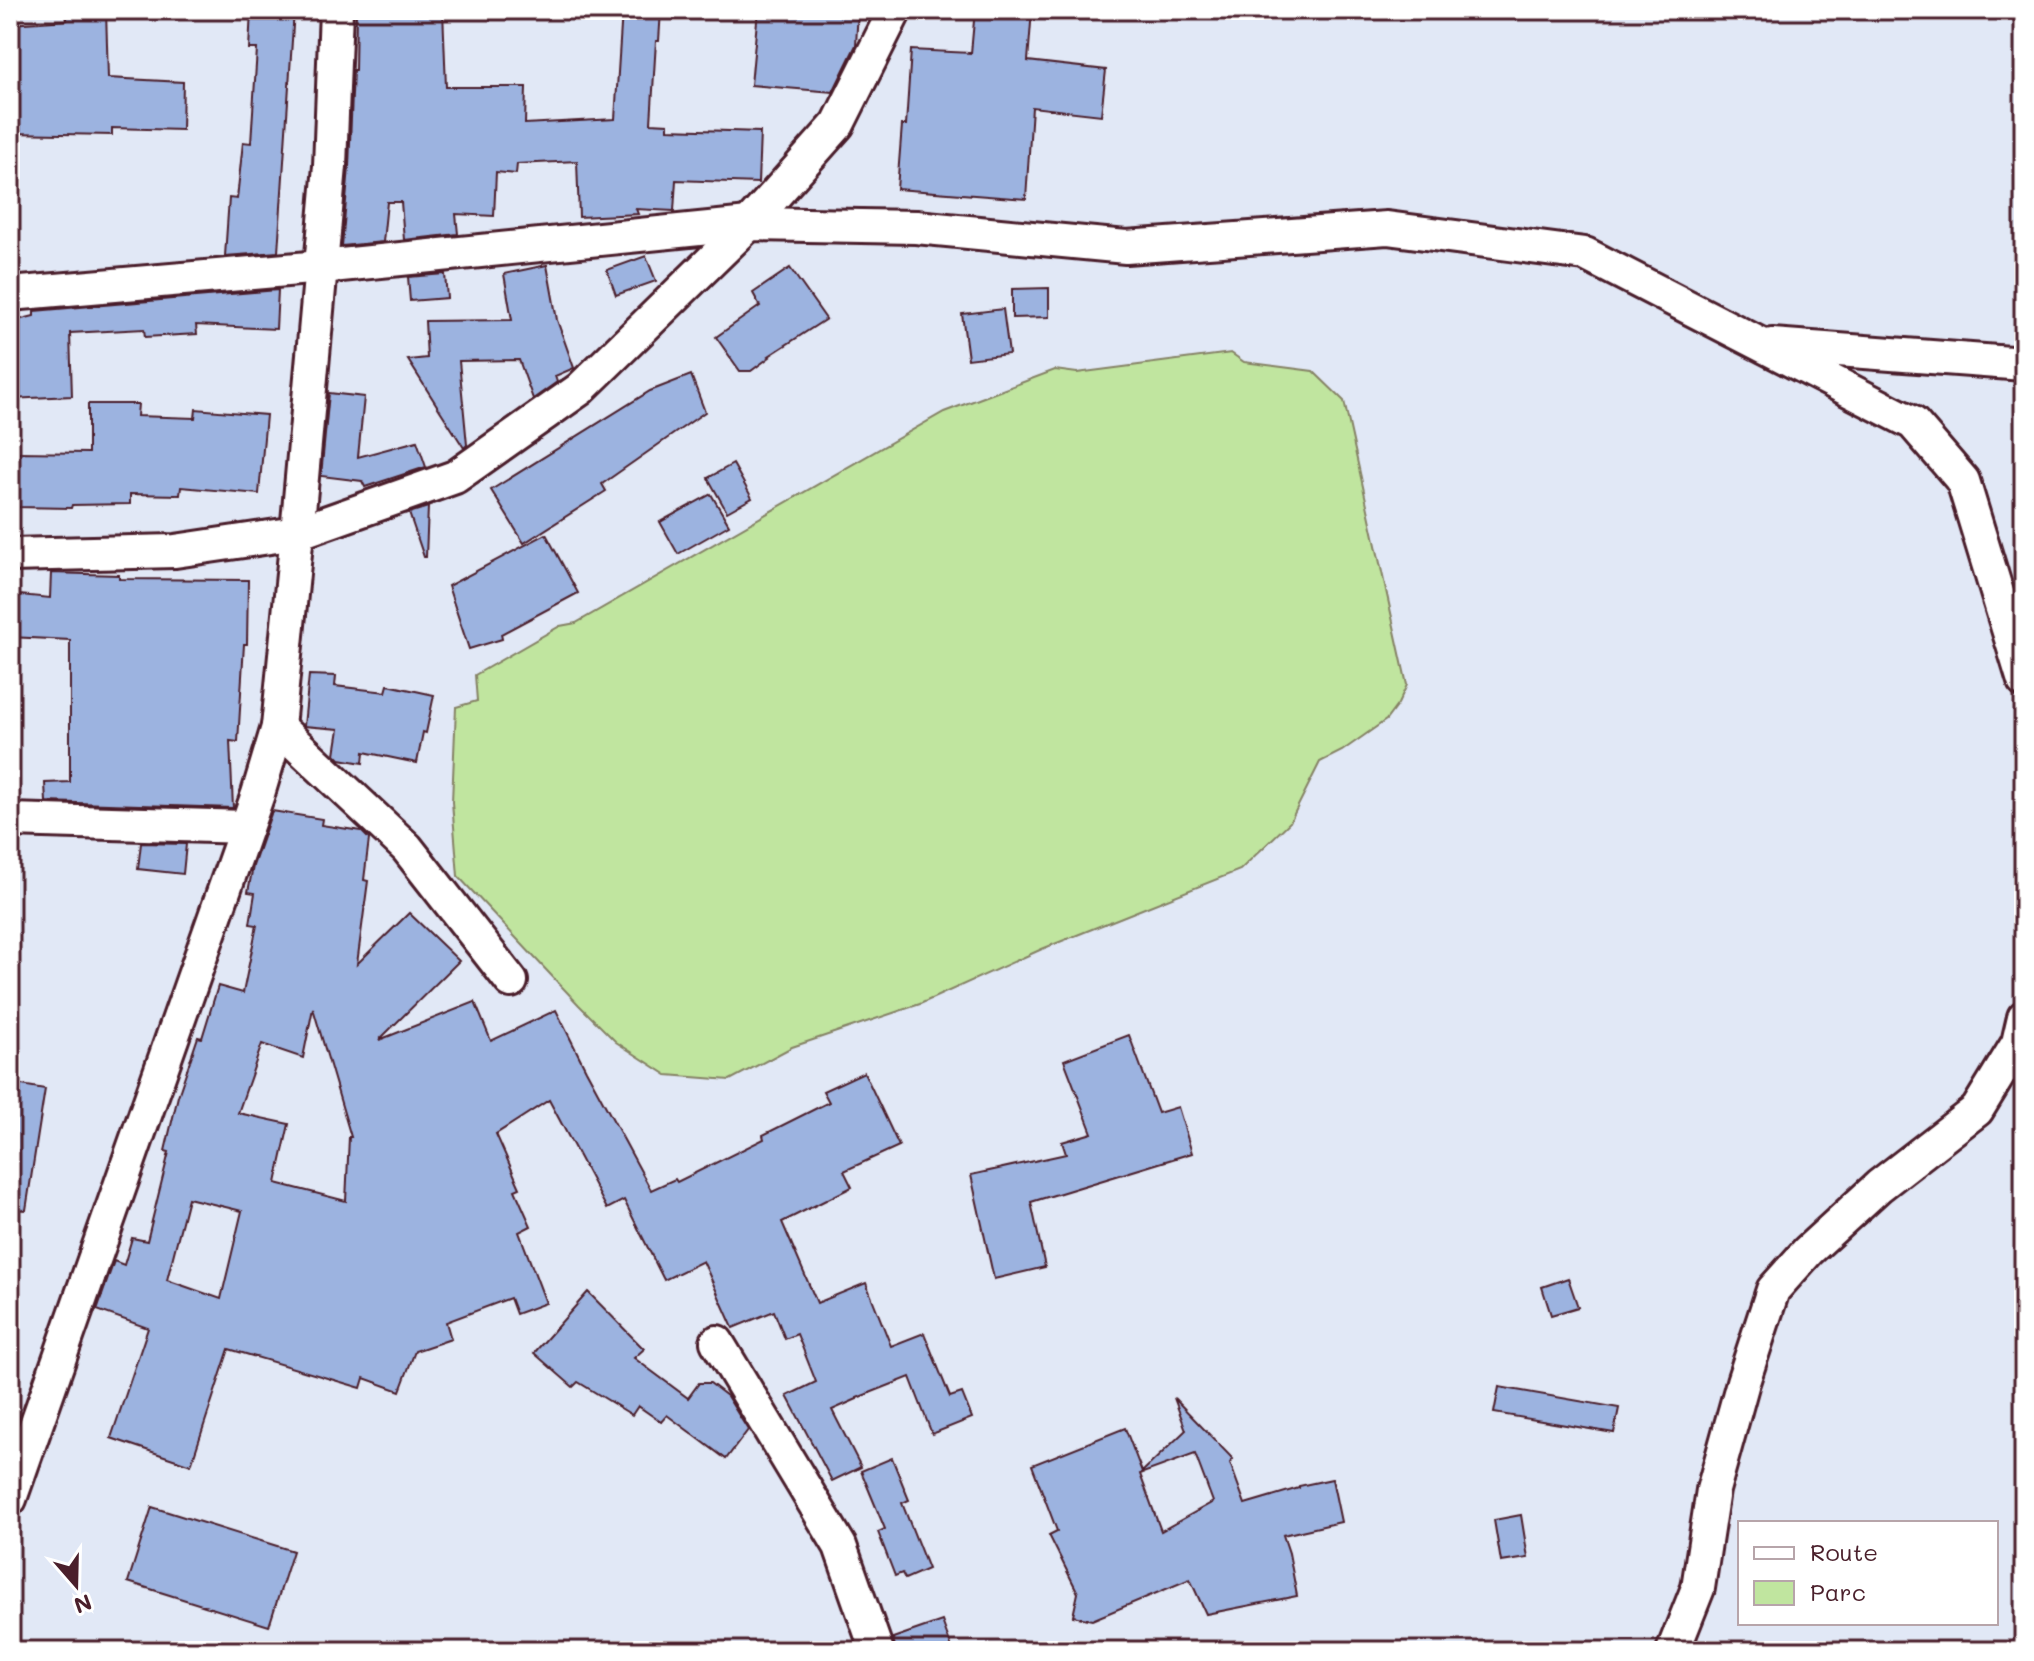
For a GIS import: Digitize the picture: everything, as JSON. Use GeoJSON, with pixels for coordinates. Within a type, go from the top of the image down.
{"type":"FeatureCollection","features":[{"type":"Feature","properties":{"kind":"street"},"geometry":{"type":"LineString","coordinates":[[10,1499],[258,794],[278,727],[330,166],[336,10]]}},
{"type":"Feature","properties":{"kind":"street"},"geometry":{"type":"LineString","coordinates":[[10,555],[175,551],[297,533],[455,477],[580,389],[749,224],[838,124],[895,10]]}},
{"type":"Feature","properties":{"kind":"street"},"geometry":{"type":"LineString","coordinates":[[10,294],[321,267],[749,224],[916,227],[1126,247],[1387,228],[1585,254],[1913,423],[1963,481],[2024,681]]}},
{"type":"Feature","properties":{"kind":"street"},"geometry":{"type":"LineString","coordinates":[[1757,344],[2024,364]]}},
{"type":"Feature","properties":{"kind":"street"},"geometry":{"type":"LineString","coordinates":[[278,727],[407,848],[511,981]]}},
{"type":"Feature","properties":{"kind":"street"},"geometry":{"type":"LineString","coordinates":[[10,820],[246,827]]}},
{"type":"Feature","properties":{"kind":"street"},"geometry":{"type":"LineString","coordinates":[[1673,1651],[1698,1588],[1713,1490],[1773,1290],[1808,1251],[1879,1186],[1977,1110],[2018,1043],[2024,1017]]}},
{"type":"Feature","properties":{"kind":"street"},"geometry":{"type":"LineString","coordinates":[[717,1342],[840,1546],[877,1651]]}},
{"type":"Feature","properties":{"kind":"green space"},"geometry":{"type":"Polygon","coordinates":[[[1231,353],[1244,362],[1313,371],[1344,401],[1407,685],[1386,720],[1342,751],[1320,762],[1290,822],[1240,870],[1042,949],[920,1004],[792,1047],[730,1080],[667,1075],[616,1042],[458,876],[452,802],[456,707],[477,701],[475,675],[560,626],[576,623],[944,412],[1055,370],[1077,373],[1231,353]]]}},
{"type":"Feature","properties":{"kind":"building"},"geometry":{"type":"Polygon","coordinates":[[[251,10],[294,10],[278,252],[225,256],[229,198],[237,199],[243,142],[251,143],[257,49],[249,49],[251,10]]]}},
{"type":"Feature","properties":{"kind":"building"},"geometry":{"type":"Polygon","coordinates":[[[443,10],[446,87],[526,87],[525,124],[615,119],[622,10],[661,10],[651,123],[668,124],[668,129],[760,132],[758,183],[676,180],[674,211],[636,209],[638,214],[579,217],[577,161],[517,164],[516,174],[496,172],[494,216],[456,214],[458,234],[404,240],[401,202],[387,202],[383,242],[342,246],[355,70],[356,12],[443,10]]]}},
{"type":"Feature","properties":{"kind":"building"},"geometry":{"type":"Polygon","coordinates":[[[758,10],[858,10],[856,45],[833,92],[751,85],[758,10]]]}},
{"type":"Feature","properties":{"kind":"building"},"geometry":{"type":"Polygon","coordinates":[[[975,10],[1032,10],[1028,61],[1106,70],[1101,115],[1032,107],[1026,199],[897,189],[902,125],[906,125],[911,50],[971,53],[975,10]]]}},
{"type":"Feature","properties":{"kind":"building"},"geometry":{"type":"Polygon","coordinates":[[[106,11],[108,78],[183,82],[182,130],[112,128],[112,135],[10,133],[10,24],[67,20],[67,13],[106,11]]]}},
{"type":"Feature","properties":{"kind":"building"},"geometry":{"type":"Polygon","coordinates":[[[646,256],[656,281],[616,295],[607,270],[646,256]]]}},
{"type":"Feature","properties":{"kind":"building"},"geometry":{"type":"Polygon","coordinates":[[[547,265],[557,320],[574,368],[555,376],[557,382],[533,399],[519,360],[459,361],[467,445],[464,448],[408,360],[427,358],[425,321],[512,320],[504,274],[547,265]]]}},
{"type":"Feature","properties":{"kind":"building"},"geometry":{"type":"Polygon","coordinates":[[[790,268],[826,319],[751,371],[740,371],[716,337],[760,306],[753,293],[790,268]]]}},
{"type":"Feature","properties":{"kind":"building"},"geometry":{"type":"Polygon","coordinates":[[[445,274],[447,298],[410,301],[408,277],[445,274]]]}},
{"type":"Feature","properties":{"kind":"building"},"geometry":{"type":"Polygon","coordinates":[[[1049,288],[1049,317],[1012,318],[1012,289],[1049,288]]]}},
{"type":"Feature","properties":{"kind":"building"},"geometry":{"type":"Polygon","coordinates":[[[278,290],[276,329],[196,325],[197,334],[145,337],[144,329],[70,333],[72,396],[10,399],[10,322],[34,316],[34,311],[278,290]]]}},
{"type":"Feature","properties":{"kind":"building"},"geometry":{"type":"Polygon","coordinates":[[[1003,309],[1009,354],[968,359],[962,314],[1003,309]]]}},
{"type":"Feature","properties":{"kind":"building"},"geometry":{"type":"Polygon","coordinates":[[[691,375],[705,412],[602,484],[606,491],[524,543],[491,490],[650,391],[691,375]]]}},
{"type":"Feature","properties":{"kind":"building"},"geometry":{"type":"Polygon","coordinates":[[[329,393],[364,397],[358,457],[417,441],[426,467],[365,487],[362,481],[321,476],[329,393]]]}},
{"type":"Feature","properties":{"kind":"building"},"geometry":{"type":"Polygon","coordinates":[[[88,404],[138,404],[137,416],[195,418],[196,409],[266,415],[259,494],[181,487],[180,495],[130,494],[130,504],[72,505],[71,508],[16,507],[17,452],[88,453],[88,404]]]}},
{"type":"Feature","properties":{"kind":"building"},"geometry":{"type":"Polygon","coordinates":[[[733,464],[752,498],[727,512],[708,478],[733,464]]]}},
{"type":"Feature","properties":{"kind":"building"},"geometry":{"type":"Polygon","coordinates":[[[711,494],[729,525],[678,554],[660,522],[711,494]]]}},
{"type":"Feature","properties":{"kind":"building"},"geometry":{"type":"Polygon","coordinates":[[[428,507],[426,557],[424,557],[409,513],[428,507]]]}},
{"type":"Feature","properties":{"kind":"building"},"geometry":{"type":"Polygon","coordinates":[[[546,534],[578,593],[501,634],[502,639],[469,649],[448,586],[546,534]]]}},
{"type":"Feature","properties":{"kind":"building"},"geometry":{"type":"Polygon","coordinates":[[[51,573],[119,575],[119,579],[248,580],[247,644],[244,644],[238,742],[230,741],[233,808],[46,802],[45,783],[70,782],[70,640],[10,637],[10,594],[50,598],[51,573]]]}},
{"type":"Feature","properties":{"kind":"building"},"geometry":{"type":"Polygon","coordinates":[[[309,675],[336,676],[335,686],[386,692],[388,685],[434,695],[417,763],[364,752],[363,763],[340,759],[335,754],[339,729],[304,726],[309,675]]]}},
{"type":"Feature","properties":{"kind":"building"},"geometry":{"type":"Polygon","coordinates":[[[272,811],[322,819],[321,825],[361,831],[369,839],[364,880],[368,881],[357,964],[409,913],[459,961],[379,1040],[475,1002],[491,1041],[556,1010],[651,1190],[675,1179],[677,1182],[764,1139],[763,1135],[829,1102],[823,1091],[864,1072],[899,1146],[844,1171],[852,1187],[782,1222],[817,1303],[866,1283],[891,1346],[924,1333],[950,1397],[962,1393],[972,1418],[932,1434],[910,1377],[857,1398],[832,1410],[861,1467],[832,1481],[787,1396],[816,1382],[797,1334],[785,1339],[774,1311],[733,1328],[703,1261],[664,1280],[624,1200],[607,1209],[549,1100],[496,1134],[520,1188],[515,1190],[531,1226],[519,1232],[546,1303],[516,1314],[510,1298],[446,1322],[451,1339],[415,1351],[400,1391],[364,1378],[361,1388],[229,1349],[191,1465],[111,1438],[148,1328],[97,1310],[114,1261],[124,1265],[132,1238],[147,1241],[169,1152],[165,1151],[178,1096],[198,1037],[202,1038],[218,986],[243,993],[257,925],[250,924],[255,893],[248,892],[253,866],[272,811]],[[313,1008],[303,1058],[262,1044],[238,1113],[289,1124],[276,1183],[346,1201],[351,1137],[313,1008]],[[188,1198],[167,1280],[221,1299],[242,1211],[188,1198]]]}},
{"type":"Feature","properties":{"kind":"building"},"geometry":{"type":"Polygon","coordinates":[[[141,843],[186,844],[183,874],[138,869],[141,843]]]}},
{"type":"Feature","properties":{"kind":"building"},"geometry":{"type":"Polygon","coordinates":[[[1129,1035],[1158,1113],[1178,1107],[1192,1153],[1031,1202],[1045,1267],[994,1279],[971,1175],[1066,1154],[1062,1142],[1092,1133],[1064,1060],[1129,1035]]]}},
{"type":"Feature","properties":{"kind":"building"},"geometry":{"type":"Polygon","coordinates":[[[10,1083],[45,1089],[26,1210],[10,1209],[10,1083]]]}},
{"type":"Feature","properties":{"kind":"building"},"geometry":{"type":"Polygon","coordinates":[[[1568,1278],[1578,1307],[1551,1315],[1542,1287],[1568,1278]]]}},
{"type":"Feature","properties":{"kind":"building"},"geometry":{"type":"Polygon","coordinates":[[[588,1292],[644,1349],[634,1358],[688,1398],[699,1383],[710,1383],[727,1396],[748,1430],[726,1459],[667,1415],[661,1422],[638,1406],[632,1415],[578,1382],[573,1387],[534,1353],[588,1292]]]}},
{"type":"Feature","properties":{"kind":"building"},"geometry":{"type":"Polygon","coordinates":[[[1499,1387],[1619,1408],[1614,1433],[1494,1413],[1499,1387]]]}},
{"type":"Feature","properties":{"kind":"building"},"geometry":{"type":"Polygon","coordinates":[[[1174,1398],[1233,1459],[1230,1463],[1245,1504],[1332,1479],[1341,1522],[1283,1535],[1297,1596],[1206,1614],[1190,1579],[1092,1620],[1073,1616],[1078,1593],[1049,1535],[1057,1531],[1032,1465],[1125,1428],[1142,1472],[1186,1430],[1174,1398]],[[1195,1454],[1140,1474],[1161,1531],[1213,1502],[1195,1454]]]}},
{"type":"Feature","properties":{"kind":"building"},"geometry":{"type":"Polygon","coordinates":[[[892,1458],[909,1500],[902,1503],[928,1569],[905,1579],[902,1573],[895,1576],[878,1532],[885,1529],[861,1471],[892,1458]]]}},
{"type":"Feature","properties":{"kind":"building"},"geometry":{"type":"Polygon","coordinates":[[[152,1507],[293,1551],[269,1626],[128,1582],[152,1507]]]}},
{"type":"Feature","properties":{"kind":"building"},"geometry":{"type":"Polygon","coordinates":[[[1521,1515],[1528,1558],[1501,1562],[1494,1520],[1521,1515]]]}},
{"type":"Feature","properties":{"kind":"building"},"geometry":{"type":"Polygon","coordinates":[[[942,1621],[953,1651],[896,1651],[893,1638],[942,1621]]]}}]}
